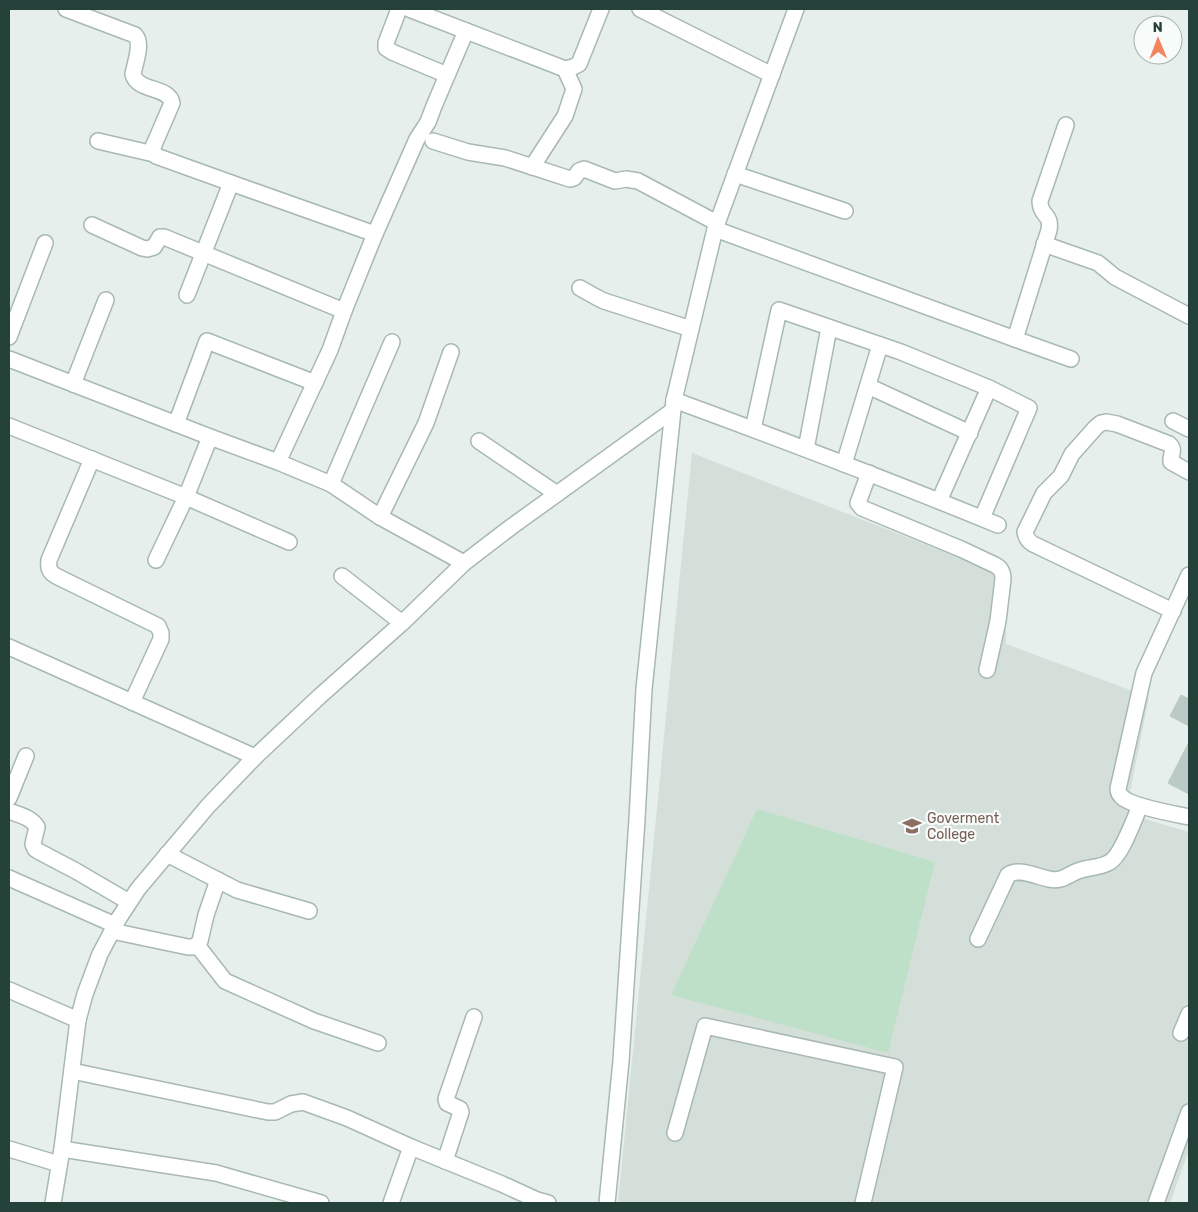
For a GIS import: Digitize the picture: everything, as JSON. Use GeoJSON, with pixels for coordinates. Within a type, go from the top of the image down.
{"type":"FeatureCollection","features":[{"type":"Feature","properties":{"kind":"street"},"geometry":{"type":"LineString","coordinates":[[66,9],[138,37],[139,44],[133,74],[134,78],[141,84],[169,96],[172,100],[154,147],[154,154]]}},
{"type":"Feature","properties":{"kind":"street"},"geometry":{"type":"LineString","coordinates":[[399,9],[386,43],[386,48],[447,75]]}},
{"type":"Feature","properties":{"kind":"street"},"geometry":{"type":"LineString","coordinates":[[409,9],[565,69],[573,68],[579,64],[601,9]]}},
{"type":"Feature","properties":{"kind":"street"},"geometry":{"type":"LineString","coordinates":[[640,9],[772,75]]}},
{"type":"Feature","properties":{"kind":"street"},"geometry":{"type":"LineString","coordinates":[[607,1203],[621,1061],[644,688],[673,406],[716,226],[796,9]]}},
{"type":"Feature","properties":{"kind":"street"},"geometry":{"type":"LineString","coordinates":[[278,462],[330,350],[375,234],[417,139],[428,122],[466,31]]}},
{"type":"Feature","properties":{"kind":"street"},"geometry":{"type":"LineString","coordinates":[[532,167],[565,116],[574,89],[565,69]]}},
{"type":"Feature","properties":{"kind":"street"},"geometry":{"type":"LineString","coordinates":[[1015,339],[1050,224],[1040,209],[1040,201],[1066,125]]}},
{"type":"Feature","properties":{"kind":"street"},"geometry":{"type":"LineString","coordinates":[[98,141],[154,154],[158,158],[375,234]]}},
{"type":"Feature","properties":{"kind":"street"},"geometry":{"type":"LineString","coordinates":[[433,141],[468,152],[505,158],[570,179],[574,178],[579,171],[584,169],[615,181],[626,179],[638,181],[716,226],[1072,359]]}},
{"type":"Feature","properties":{"kind":"street"},"geometry":{"type":"LineString","coordinates":[[735,174],[845,211]]}},
{"type":"Feature","properties":{"kind":"street"},"geometry":{"type":"LineString","coordinates":[[187,294],[232,183]]}},
{"type":"Feature","properties":{"kind":"street"},"geometry":{"type":"LineString","coordinates":[[92,225],[147,249],[154,247],[160,237],[164,238],[344,311]]}},
{"type":"Feature","properties":{"kind":"street"},"geometry":{"type":"LineString","coordinates":[[9,337],[45,243]]}},
{"type":"Feature","properties":{"kind":"street"},"geometry":{"type":"LineString","coordinates":[[1044,244],[1098,264],[1115,277],[1189,316]]}},
{"type":"Feature","properties":{"kind":"street"},"geometry":{"type":"LineString","coordinates":[[580,288],[604,301],[691,329]]}},
{"type":"Feature","properties":{"kind":"street"},"geometry":{"type":"LineString","coordinates":[[73,384],[106,300]]}},
{"type":"Feature","properties":{"kind":"street"},"geometry":{"type":"LineString","coordinates":[[753,429],[779,310],[880,345],[989,388],[1029,408],[982,518]]}},
{"type":"Feature","properties":{"kind":"street"},"geometry":{"type":"LineString","coordinates":[[806,449],[829,328]]}},
{"type":"Feature","properties":{"kind":"street"},"geometry":{"type":"LineString","coordinates":[[176,424],[207,341],[315,383]]}},
{"type":"Feature","properties":{"kind":"street"},"geometry":{"type":"LineString","coordinates":[[331,484],[392,342]]}},
{"type":"Feature","properties":{"kind":"street"},"geometry":{"type":"LineString","coordinates":[[844,464],[880,345]]}},
{"type":"Feature","properties":{"kind":"street"},"geometry":{"type":"LineString","coordinates":[[380,517],[426,422],[451,352]]}},
{"type":"Feature","properties":{"kind":"street"},"geometry":{"type":"LineString","coordinates":[[9,359],[331,484],[380,517],[464,563]]}},
{"type":"Feature","properties":{"kind":"street"},"geometry":{"type":"LineString","coordinates":[[868,386],[970,433]]}},
{"type":"Feature","properties":{"kind":"street"},"geometry":{"type":"LineString","coordinates":[[939,501],[989,388]]}},
{"type":"Feature","properties":{"kind":"street"},"geometry":{"type":"LineString","coordinates":[[673,406],[753,429],[998,525]]}},
{"type":"Feature","properties":{"kind":"street"},"geometry":{"type":"LineString","coordinates":[[53,1203],[78,1020],[100,954],[138,889],[208,806],[255,757],[402,623],[464,563],[673,406]]}},
{"type":"Feature","properties":{"kind":"street"},"geometry":{"type":"LineString","coordinates":[[1173,421],[1189,429]]}},
{"type":"Feature","properties":{"kind":"street"},"geometry":{"type":"LineString","coordinates":[[1172,611],[1032,544],[1028,541],[1025,532],[1044,493],[1061,476],[1072,454],[1101,423],[1112,422],[1169,444],[1172,446],[1173,451],[1171,462],[1189,472]]}},
{"type":"Feature","properties":{"kind":"street"},"geometry":{"type":"LineString","coordinates":[[9,426],[186,497],[289,542]]}},
{"type":"Feature","properties":{"kind":"street"},"geometry":{"type":"LineString","coordinates":[[156,560],[186,497],[210,437]]}},
{"type":"Feature","properties":{"kind":"street"},"geometry":{"type":"LineString","coordinates":[[479,441],[557,494]]}},
{"type":"Feature","properties":{"kind":"street"},"geometry":{"type":"LineString","coordinates":[[92,459],[49,560],[49,569],[56,576],[158,626],[161,632],[161,639],[132,702]]}},
{"type":"Feature","properties":{"kind":"street"},"geometry":{"type":"LineString","coordinates":[[869,473],[858,503],[862,508],[961,549],[999,567],[1003,573],[1004,579],[998,621],[988,670]]}},
{"type":"Feature","properties":{"kind":"street"},"geometry":{"type":"LineString","coordinates":[[1189,575],[1144,673],[1119,784],[1119,793],[1122,798],[1140,806],[1189,817]]}},
{"type":"Feature","properties":{"kind":"street"},"geometry":{"type":"LineString","coordinates":[[342,576],[402,623]]}},
{"type":"Feature","properties":{"kind":"street"},"geometry":{"type":"LineString","coordinates":[[9,647],[255,757]]}},
{"type":"Feature","properties":{"kind":"street"},"geometry":{"type":"LineString","coordinates":[[9,798],[26,756]]}},
{"type":"Feature","properties":{"kind":"street"},"geometry":{"type":"LineString","coordinates":[[978,939],[1008,875],[1016,872],[1052,880],[1061,879],[1079,870],[1106,865],[1120,851],[1140,806]]}},
{"type":"Feature","properties":{"kind":"street"},"geometry":{"type":"LineString","coordinates":[[9,811],[28,818],[35,823],[37,826],[33,844],[35,849],[129,902]]}},
{"type":"Feature","properties":{"kind":"street"},"geometry":{"type":"LineString","coordinates":[[167,854],[237,890],[308,911]]}},
{"type":"Feature","properties":{"kind":"street"},"geometry":{"type":"LineString","coordinates":[[9,878],[114,928],[188,947],[198,945],[200,941],[206,914],[218,880]]}},
{"type":"Feature","properties":{"kind":"street"},"geometry":{"type":"LineString","coordinates":[[198,945],[225,981],[314,1021],[378,1043]]}},
{"type":"Feature","properties":{"kind":"street"},"geometry":{"type":"LineString","coordinates":[[9,990],[78,1020]]}},
{"type":"Feature","properties":{"kind":"street"},"geometry":{"type":"LineString","coordinates":[[1181,1033],[1189,1014]]}},
{"type":"Feature","properties":{"kind":"street"},"geometry":{"type":"LineString","coordinates":[[445,1161],[461,1112],[460,1109],[447,1103],[446,1099],[474,1017]]}},
{"type":"Feature","properties":{"kind":"street"},"geometry":{"type":"LineString","coordinates":[[676,1133],[705,1026],[895,1067],[863,1203]]}},
{"type":"Feature","properties":{"kind":"street"},"geometry":{"type":"LineString","coordinates":[[72,1071],[268,1112],[275,1112],[291,1104],[303,1102],[347,1118],[411,1147],[548,1203]]}},
{"type":"Feature","properties":{"kind":"street"},"geometry":{"type":"LineString","coordinates":[[1156,1203],[1189,1112]]}},
{"type":"Feature","properties":{"kind":"street"},"geometry":{"type":"LineString","coordinates":[[391,1203],[411,1147]]}},
{"type":"Feature","properties":{"kind":"street"},"geometry":{"type":"LineString","coordinates":[[9,1149],[216,1174],[292,1199],[321,1203]]}},
{"type":"Feature","properties":{"kind":"shaded area","name":"Goverment College"},"geometry":{"type":"Polygon","coordinates":[[[692,453],[1006,576],[1006,644],[1149,697],[1127,808],[1148,820],[1189,832],[1189,1150],[1170,1203],[618,1203],[692,453]]]}},
{"type":"Feature","properties":{"kind":"green space"},"geometry":{"type":"Polygon","coordinates":[[[757,809],[935,862],[888,1053],[671,995],[757,809]]]}},
{"type":"Feature","properties":{"kind":"building"},"geometry":{"type":"Polygon","coordinates":[[[1181,695],[1189,699],[1189,726],[1170,716],[1181,695]]]}},
{"type":"Feature","properties":{"kind":"building"},"geometry":{"type":"Polygon","coordinates":[[[1189,742],[1189,794],[1168,783],[1189,742]]]}},
{"type":"Feature","properties":{"kind":"place","name":"Goverment College"},"geometry":{"type":"Point","coordinates":[912,826]}}]}
